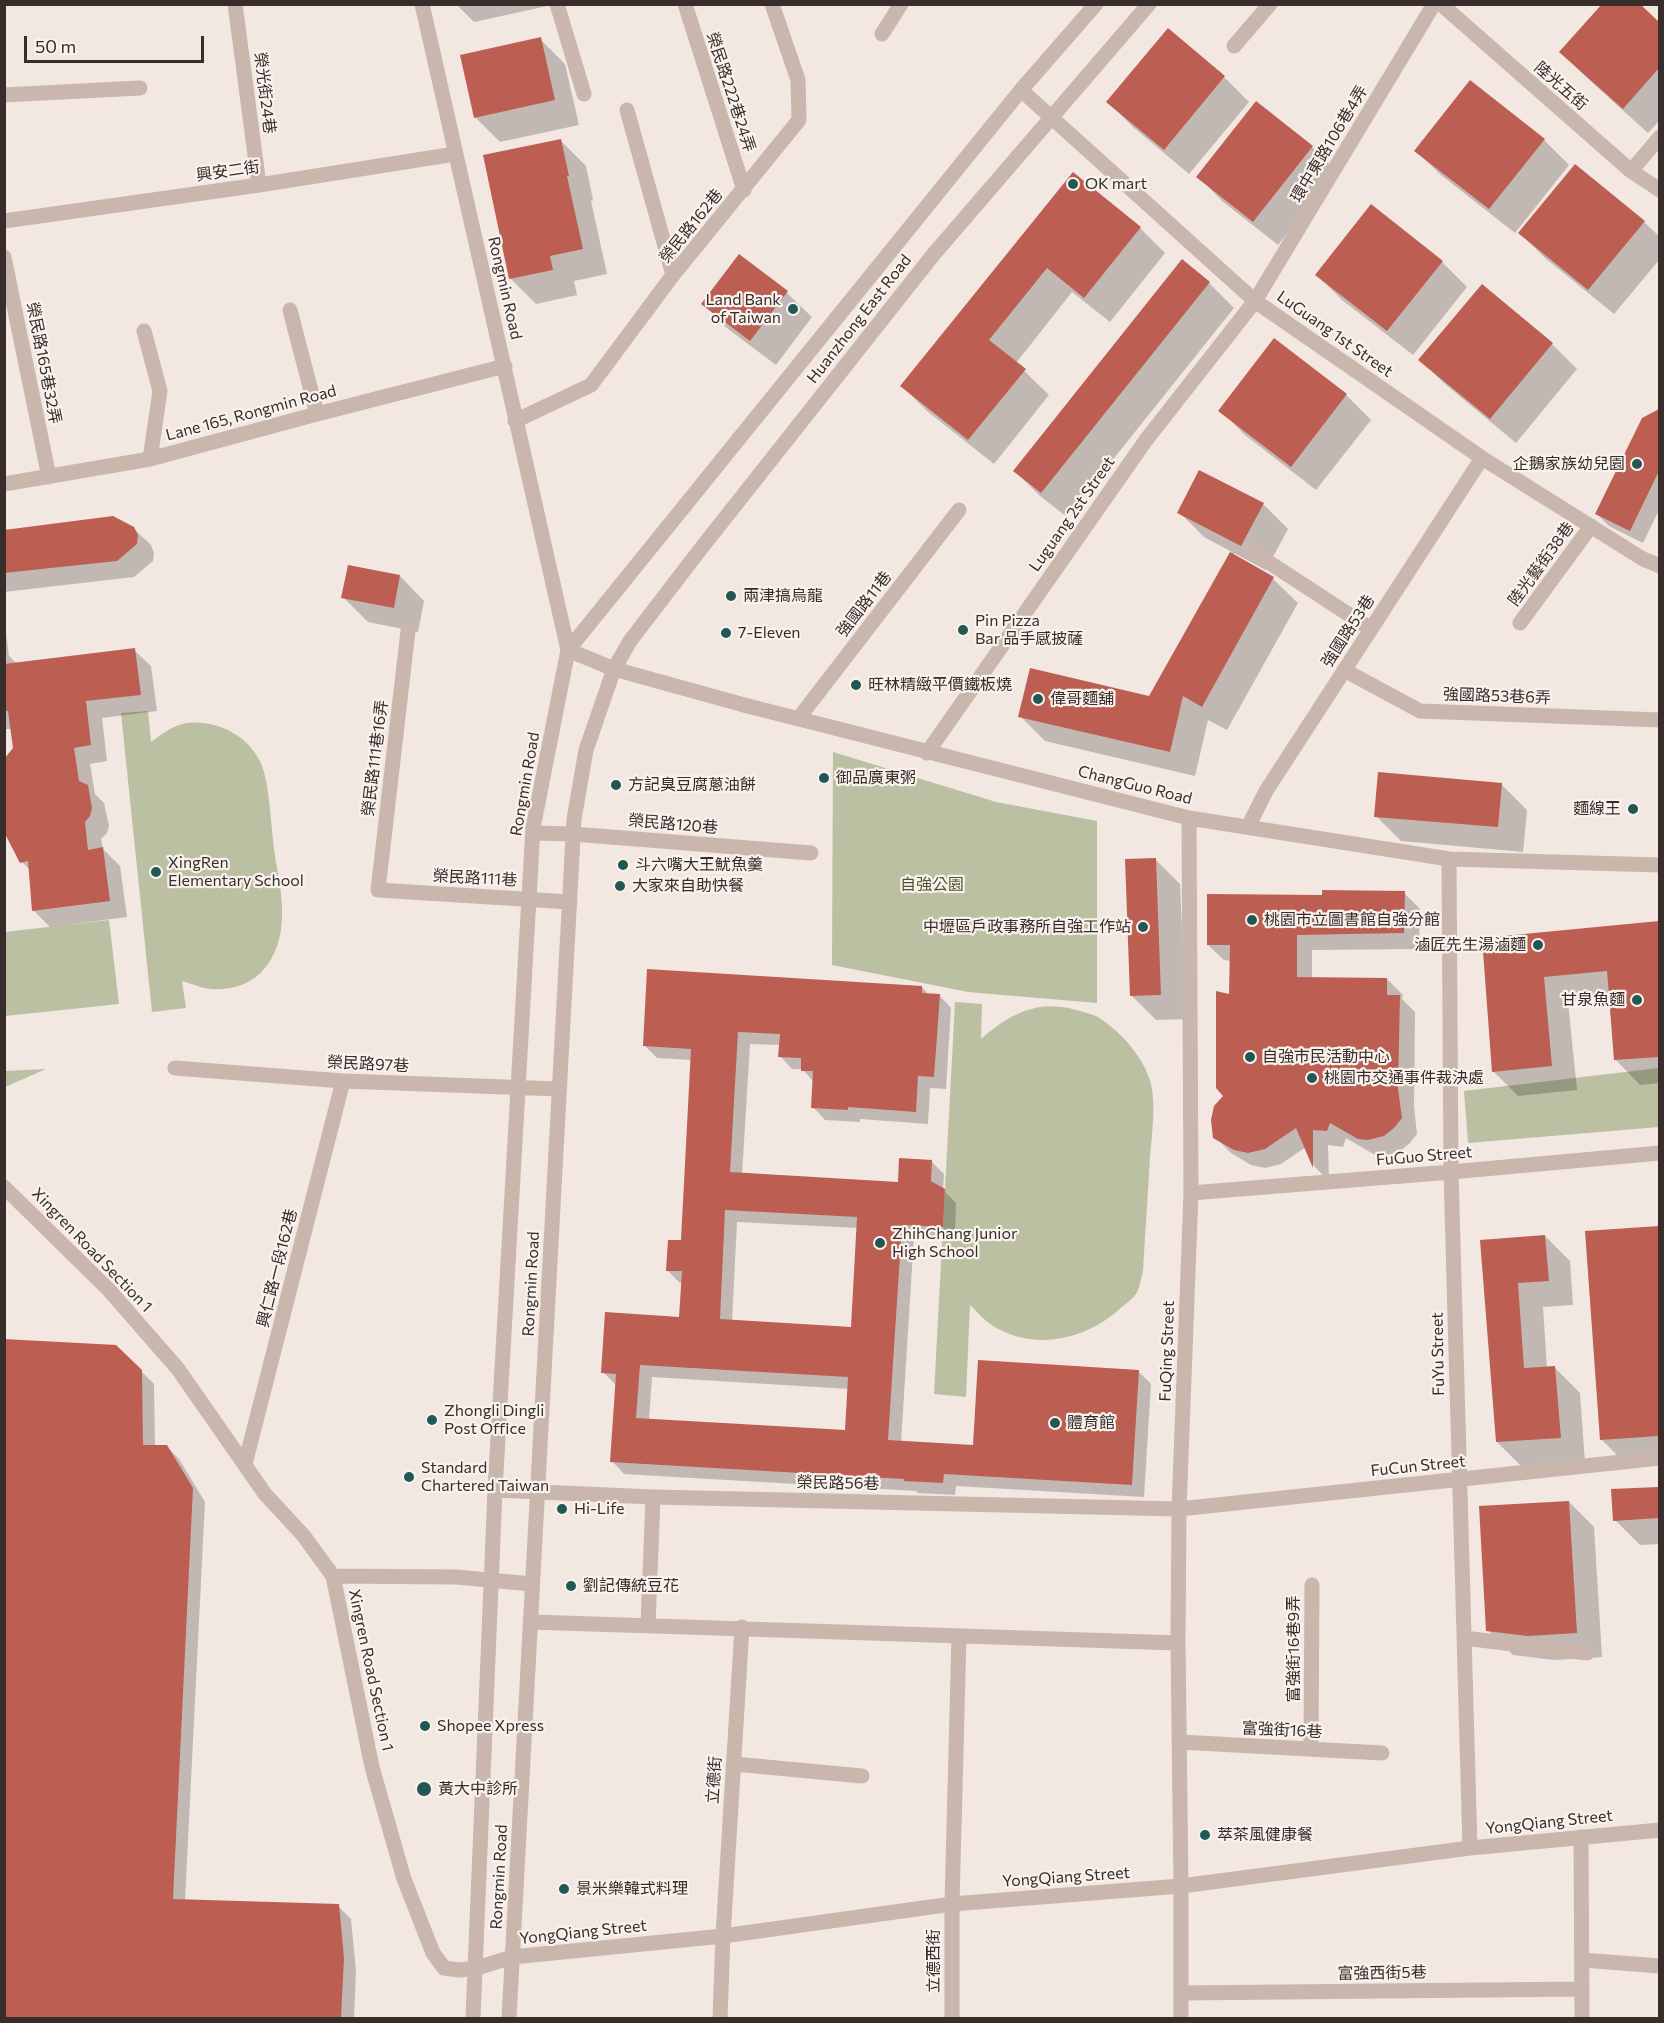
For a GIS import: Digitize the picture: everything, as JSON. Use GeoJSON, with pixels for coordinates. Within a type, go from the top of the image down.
{"type":"FeatureCollection","features":[{"type":"Feature","properties":{"kind":"street","name":"榮光街24巷"},"geometry":{"type":"LineString","coordinates":[[235,4],[259,185]]}},
{"type":"Feature","properties":{"kind":"street","name":"Rongmin Road"},"geometry":{"type":"LineString","coordinates":[[422,4],[568,650],[533,833],[495,1490],[477,1968]]}},
{"type":"Feature","properties":{"kind":"street"},"geometry":{"type":"LineString","coordinates":[[557,4],[584,94]]}},
{"type":"Feature","properties":{"kind":"street","name":"榮民路222巷24弄"},"geometry":{"type":"LineString","coordinates":[[685,4],[744,190]]}},
{"type":"Feature","properties":{"kind":"street","name":"榮民路162巷"},"geometry":{"type":"LineString","coordinates":[[515,421],[591,385],[674,275],[799,120],[798,80],[772,4]]}},
{"type":"Feature","properties":{"kind":"street"},"geometry":{"type":"LineString","coordinates":[[882,34],[901,4]]}},
{"type":"Feature","properties":{"kind":"street","name":"Huanzhong East Road"},"geometry":{"type":"LineString","coordinates":[[568,650],[1021,90],[1096,4]]}},
{"type":"Feature","properties":{"kind":"street","name":"Huanzhong East Road"},"geometry":{"type":"LineString","coordinates":[[614,669],[630,641],[933,255],[1149,4]]}},
{"type":"Feature","properties":{"kind":"street"},"geometry":{"type":"LineString","coordinates":[[1234,46],[1270,4]]}},
{"type":"Feature","properties":{"kind":"street","name":"環中東路106巷4弄"},"geometry":{"type":"LineString","coordinates":[[1255,301],[1434,4]]}},
{"type":"Feature","properties":{"kind":"street","name":"陸光五街"},"geometry":{"type":"LineString","coordinates":[[1441,4],[1631,171],[1659,190]]}},
{"type":"Feature","properties":{"kind":"street"},"geometry":{"type":"LineString","coordinates":[[4,95],[140,88]]}},
{"type":"Feature","properties":{"kind":"street","name":"LuGuang 1st Street"},"geometry":{"type":"LineString","coordinates":[[1021,90],[1255,301],[1482,458],[1643,559],[1659,566]]}},
{"type":"Feature","properties":{"kind":"street"},"geometry":{"type":"LineString","coordinates":[[627,110],[674,275]]}},
{"type":"Feature","properties":{"kind":"street"},"geometry":{"type":"LineString","coordinates":[[1631,171],[1659,137]]}},
{"type":"Feature","properties":{"kind":"street","name":"興安二街"},"geometry":{"type":"LineString","coordinates":[[4,221],[259,185],[455,154]]}},
{"type":"Feature","properties":{"kind":"street","name":"榮民路165巷32弄"},"geometry":{"type":"LineString","coordinates":[[4,257],[49,477]]}},
{"type":"Feature","properties":{"kind":"street","name":"Luguang 2st Street"},"geometry":{"type":"LineString","coordinates":[[927,753],[1146,440],[1255,301]]}},
{"type":"Feature","properties":{"kind":"street"},"geometry":{"type":"LineString","coordinates":[[290,309],[317,414]]}},
{"type":"Feature","properties":{"kind":"street"},"geometry":{"type":"LineString","coordinates":[[144,331],[160,391],[150,459]]}},
{"type":"Feature","properties":{"kind":"street","name":"Lane 165, Rongmin Road"},"geometry":{"type":"LineString","coordinates":[[4,484],[150,459],[505,366]]}},
{"type":"Feature","properties":{"kind":"street","name":"強國路53巷"},"geometry":{"type":"LineString","coordinates":[[1248,827],[1266,791],[1482,458]]}},
{"type":"Feature","properties":{"kind":"street","name":"強國路11巷"},"geometry":{"type":"LineString","coordinates":[[798,719],[959,510]]}},
{"type":"Feature","properties":{"kind":"street","name":"陸光藝街38巷"},"geometry":{"type":"LineString","coordinates":[[1520,623],[1591,526]]}},
{"type":"Feature","properties":{"kind":"street"},"geometry":{"type":"LineString","coordinates":[[1250,550],[1371,629]]}},
{"type":"Feature","properties":{"kind":"street","name":"榮民路111巷16弄"},"geometry":{"type":"LineString","coordinates":[[378,890],[408,631]]}},
{"type":"Feature","properties":{"kind":"street"},"geometry":{"type":"LineString","coordinates":[[568,650],[614,669]]}},
{"type":"Feature","properties":{"kind":"street","name":"Rongmin Road"},"geometry":{"type":"LineString","coordinates":[[513,1957],[574,819],[586,750],[614,669]]}},
{"type":"Feature","properties":{"kind":"street","name":"ChangGuo Road"},"geometry":{"type":"LineString","coordinates":[[614,669],[927,753],[1190,818],[1449,859],[1659,865]]}},
{"type":"Feature","properties":{"kind":"street","name":"強國路53巷6弄"},"geometry":{"type":"LineString","coordinates":[[1344,670],[1420,711],[1659,720]]}},
{"type":"Feature","properties":{"kind":"street","name":"FuQing Street"},"geometry":{"type":"LineString","coordinates":[[1181,2019],[1179,1509],[1191,1193],[1190,818]]}},
{"type":"Feature","properties":{"kind":"street","name":"榮民路120巷"},"geometry":{"type":"LineString","coordinates":[[533,833],[573,834],[811,854]]}},
{"type":"Feature","properties":{"kind":"street","name":"FuYu Street"},"geometry":{"type":"LineString","coordinates":[[1449,859],[1451,1172],[1470,1848]]}},
{"type":"Feature","properties":{"kind":"street","name":"榮民路111巷"},"geometry":{"type":"LineString","coordinates":[[378,890],[570,902]]}},
{"type":"Feature","properties":{"kind":"street","name":"榮民路97巷"},"geometry":{"type":"LineString","coordinates":[[175,1068],[343,1081],[559,1089]]}},
{"type":"Feature","properties":{"kind":"street","name":"興仁路一段162巷"},"geometry":{"type":"LineString","coordinates":[[245,1464],[343,1081]]}},
{"type":"Feature","properties":{"kind":"street","name":"FuGuo Street"},"geometry":{"type":"LineString","coordinates":[[1191,1193],[1659,1153]]}},
{"type":"Feature","properties":{"kind":"street","name":"Xingren Road Section 1"},"geometry":{"type":"LineString","coordinates":[[4,1187],[109,1290],[178,1369],[265,1494],[303,1535],[333,1576],[372,1767],[404,1879],[434,1953],[444,1968],[459,1970],[477,1968]]}},
{"type":"Feature","properties":{"kind":"street","name":"FuCun Street"},"geometry":{"type":"LineString","coordinates":[[1179,1509],[1659,1458]]}},
{"type":"Feature","properties":{"kind":"street","name":"榮民路56巷"},"geometry":{"type":"LineString","coordinates":[[495,1490],[652,1497],[1179,1509]]}},
{"type":"Feature","properties":{"kind":"street"},"geometry":{"type":"LineString","coordinates":[[648,1625],[652,1497]]}},
{"type":"Feature","properties":{"kind":"street"},"geometry":{"type":"LineString","coordinates":[[333,1576],[456,1577],[532,1584]]}},
{"type":"Feature","properties":{"kind":"street","name":"富強街16巷9弄"},"geometry":{"type":"LineString","coordinates":[[1311,1749],[1312,1585]]}},
{"type":"Feature","properties":{"kind":"street"},"geometry":{"type":"LineString","coordinates":[[531,1622],[1178,1643]]}},
{"type":"Feature","properties":{"kind":"street","name":"立德街"},"geometry":{"type":"LineString","coordinates":[[723,1936],[742,1628]]}},
{"type":"Feature","properties":{"kind":"street"},"geometry":{"type":"LineString","coordinates":[[952,1904],[959,1636]]}},
{"type":"Feature","properties":{"kind":"street"},"geometry":{"type":"LineString","coordinates":[[1464,1638],[1587,1653]]}},
{"type":"Feature","properties":{"kind":"street","name":"富強街16巷"},"geometry":{"type":"LineString","coordinates":[[1180,1742],[1382,1753]]}},
{"type":"Feature","properties":{"kind":"street"},"geometry":{"type":"LineString","coordinates":[[734,1764],[862,1776]]}},
{"type":"Feature","properties":{"kind":"street","name":"YongQiang Street"},"geometry":{"type":"LineString","coordinates":[[477,1968],[513,1957],[723,1936],[952,1904],[1181,1886],[1470,1848],[1659,1830]]}},
{"type":"Feature","properties":{"kind":"street"},"geometry":{"type":"LineString","coordinates":[[1581,1837],[1582,2019]]}},
{"type":"Feature","properties":{"kind":"street","name":"立德西街"},"geometry":{"type":"LineString","coordinates":[[952,1904],[952,2019]]}},
{"type":"Feature","properties":{"kind":"street"},"geometry":{"type":"LineString","coordinates":[[720,2019],[723,1936]]}},
{"type":"Feature","properties":{"kind":"street"},"geometry":{"type":"LineString","coordinates":[[509,2019],[513,1957]]}},
{"type":"Feature","properties":{"kind":"street"},"geometry":{"type":"LineString","coordinates":[[1582,1960],[1659,1966]]}},
{"type":"Feature","properties":{"kind":"street"},"geometry":{"type":"LineString","coordinates":[[473,2019],[477,1968]]}},
{"type":"Feature","properties":{"kind":"street","name":"富強西街5巷"},"geometry":{"type":"LineString","coordinates":[[1182,1993],[1582,1989]]}},
{"type":"Feature","properties":{"kind":"green space"},"geometry":{"type":"Polygon","coordinates":[[[148,711],[151,742],[168,730],[187,723],[212,724],[234,734],[253,750],[266,781],[282,909],[276,949],[270,962],[261,973],[236,987],[221,989],[204,988],[182,981],[186,1008],[152,1012],[121,713],[148,711]]]}},
{"type":"Feature","properties":{"kind":"green space","name":"自強公園"},"geometry":{"type":"Polygon","coordinates":[[[833,752],[996,802],[1097,821],[1097,1003],[968,992],[832,965],[833,752]]]}},
{"type":"Feature","properties":{"kind":"green space"},"geometry":{"type":"Polygon","coordinates":[[[109,920],[119,1004],[5,1016],[5,932],[109,920]]]}},
{"type":"Feature","properties":{"kind":"green space"},"geometry":{"type":"Polygon","coordinates":[[[955,1002],[982,1004],[981,1039],[1003,1022],[1037,1008],[1062,1007],[1098,1017],[1123,1038],[1143,1064],[1151,1084],[1153,1102],[1143,1271],[1136,1294],[1110,1317],[1095,1326],[1064,1338],[1047,1340],[1014,1336],[998,1329],[970,1305],[966,1397],[934,1394],[955,1002]]]}},
{"type":"Feature","properties":{"kind":"green space"},"geometry":{"type":"Polygon","coordinates":[[[1659,1068],[1659,1127],[1468,1143],[1464,1091],[1659,1068]]]}},
{"type":"Feature","properties":{"kind":"green space"},"geometry":{"type":"Polygon","coordinates":[[[46,1069],[5,1087],[5,1071],[46,1069]]]}},
{"type":"Feature","properties":{"kind":"building"},"geometry":{"type":"Polygon","coordinates":[[[1602,4],[1640,4],[1659,22],[1659,68],[1623,109],[1559,52],[1602,4]]]}},
{"type":"Feature","properties":{"kind":"building"},"geometry":{"type":"Polygon","coordinates":[[[1168,28],[1225,76],[1164,150],[1106,102],[1168,28]]]}},
{"type":"Feature","properties":{"kind":"building"},"geometry":{"type":"Polygon","coordinates":[[[541,37],[555,100],[474,118],[460,55],[541,37]]]}},
{"type":"Feature","properties":{"kind":"building"},"geometry":{"type":"Polygon","coordinates":[[[1470,80],[1545,139],[1489,209],[1414,151],[1470,80]]]}},
{"type":"Feature","properties":{"kind":"building"},"geometry":{"type":"Polygon","coordinates":[[[1256,101],[1313,146],[1253,222],[1196,177],[1256,101]]]}},
{"type":"Feature","properties":{"kind":"building"},"geometry":{"type":"Polygon","coordinates":[[[561,139],[583,249],[550,256],[553,270],[509,279],[483,155],[561,139]]]}},
{"type":"Feature","properties":{"kind":"building"},"geometry":{"type":"Polygon","coordinates":[[[1575,164],[1645,221],[1588,290],[1518,233],[1575,164]]]}},
{"type":"Feature","properties":{"kind":"building"},"geometry":{"type":"Polygon","coordinates":[[[1073,172],[1141,227],[1084,298],[1047,268],[989,340],[1026,369],[968,440],[900,386],[1073,172]]]}},
{"type":"Feature","properties":{"kind":"building"},"geometry":{"type":"Polygon","coordinates":[[[1371,204],[1443,261],[1387,331],[1315,275],[1371,204]]]}},
{"type":"Feature","properties":{"kind":"building"},"geometry":{"type":"Polygon","coordinates":[[[739,254],[788,291],[750,341],[701,304],[739,254]]]}},
{"type":"Feature","properties":{"kind":"building"},"geometry":{"type":"Polygon","coordinates":[[[1182,259],[1210,282],[1041,493],[1013,471],[1182,259]]]}},
{"type":"Feature","properties":{"kind":"building"},"geometry":{"type":"Polygon","coordinates":[[[1482,284],[1553,343],[1490,419],[1418,360],[1482,284]]]}},
{"type":"Feature","properties":{"kind":"building"},"geometry":{"type":"Polygon","coordinates":[[[1274,338],[1347,394],[1291,467],[1218,411],[1274,338]]]}},
{"type":"Feature","properties":{"kind":"building","name":"企鵝家族幼兒園"},"geometry":{"type":"Polygon","coordinates":[[[1659,409],[1659,471],[1630,531],[1595,514],[1642,418],[1659,409]]]}},
{"type":"Feature","properties":{"kind":"building"},"geometry":{"type":"Polygon","coordinates":[[[1199,470],[1264,503],[1241,546],[1177,513],[1199,470]]]}},
{"type":"Feature","properties":{"kind":"building"},"geometry":{"type":"Polygon","coordinates":[[[113,516],[134,527],[138,535],[137,544],[117,561],[4,573],[4,530],[113,516]]]}},
{"type":"Feature","properties":{"kind":"building"},"geometry":{"type":"Polygon","coordinates":[[[1230,552],[1274,577],[1202,707],[1183,696],[1170,752],[1018,717],[1030,668],[1149,696],[1230,552]]]}},
{"type":"Feature","properties":{"kind":"building"},"geometry":{"type":"Polygon","coordinates":[[[348,565],[400,575],[394,608],[341,598],[348,565]]]}},
{"type":"Feature","properties":{"kind":"building"},"geometry":{"type":"Polygon","coordinates":[[[135,648],[141,695],[86,701],[91,745],[74,748],[79,781],[88,785],[92,808],[85,822],[88,850],[103,847],[110,901],[32,911],[28,861],[20,863],[4,832],[4,759],[13,748],[8,711],[4,711],[4,664],[135,648]]]}},
{"type":"Feature","properties":{"kind":"building"},"geometry":{"type":"Polygon","coordinates":[[[1378,772],[1502,783],[1498,827],[1374,817],[1378,772]]]}},
{"type":"Feature","properties":{"kind":"building","name":"中壢區戶政事務所自強工作站"},"geometry":{"type":"Polygon","coordinates":[[[1156,858],[1161,995],[1130,996],[1125,859],[1156,858]]]}},
{"type":"Feature","properties":{"kind":"building"},"geometry":{"type":"Polygon","coordinates":[[[1322,890],[1405,891],[1404,933],[1297,935],[1297,977],[1387,978],[1387,995],[1400,995],[1398,1089],[1402,1118],[1384,1136],[1368,1140],[1358,1139],[1330,1123],[1327,1131],[1313,1130],[1313,1168],[1296,1128],[1265,1149],[1248,1153],[1234,1150],[1213,1138],[1211,1120],[1214,1106],[1223,1096],[1216,1088],[1216,991],[1229,994],[1230,945],[1207,945],[1207,894],[1322,895],[1322,890]]]}},
{"type":"Feature","properties":{"kind":"building"},"geometry":{"type":"Polygon","coordinates":[[[1659,921],[1659,1057],[1614,1060],[1607,971],[1544,977],[1552,1066],[1492,1072],[1482,938],[1659,921]]]}},
{"type":"Feature","properties":{"kind":"building"},"geometry":{"type":"Polygon","coordinates":[[[647,969],[922,986],[922,993],[940,994],[934,1077],[918,1076],[916,1112],[848,1107],[848,1110],[811,1108],[813,1071],[801,1071],[801,1058],[778,1057],[780,1034],[738,1032],[730,1172],[898,1182],[899,1158],[932,1160],[931,1181],[945,1189],[943,1227],[902,1225],[888,1440],[973,1445],[978,1360],[1139,1370],[1132,1485],[944,1474],[943,1483],[610,1462],[616,1374],[601,1373],[605,1312],[679,1317],[682,1271],[666,1271],[668,1240],[681,1240],[691,1049],[643,1046],[647,969]],[[725,1210],[720,1319],[851,1327],[857,1217],[725,1210]],[[640,1365],[636,1418],[845,1430],[848,1377],[640,1365]]]}},
{"type":"Feature","properties":{"kind":"building"},"geometry":{"type":"Polygon","coordinates":[[[1659,1226],[1659,1436],[1600,1440],[1585,1231],[1659,1226]]]}},
{"type":"Feature","properties":{"kind":"building"},"geometry":{"type":"Polygon","coordinates":[[[1545,1235],[1549,1281],[1518,1283],[1524,1368],[1555,1366],[1561,1438],[1496,1442],[1480,1240],[1545,1235]]]}},
{"type":"Feature","properties":{"kind":"building"},"geometry":{"type":"Polygon","coordinates":[[[4,1339],[116,1345],[142,1370],[143,1445],[167,1445],[193,1488],[173,1899],[339,1904],[344,1958],[341,2019],[4,2019],[4,1339]]]}},
{"type":"Feature","properties":{"kind":"building"},"geometry":{"type":"Polygon","coordinates":[[[1659,1487],[1659,1518],[1613,1521],[1611,1489],[1659,1487]]]}},
{"type":"Feature","properties":{"kind":"building"},"geometry":{"type":"Polygon","coordinates":[[[1569,1501],[1577,1633],[1528,1636],[1486,1631],[1479,1506],[1569,1501]]]}},
{"type":"Feature","properties":{"kind":"place","name":"OK mart"},"geometry":{"type":"Point","coordinates":[1073,184]}},
{"type":"Feature","properties":{"kind":"place","name":"Land Bank of Taiwan"},"geometry":{"type":"Point","coordinates":[793,309]}},
{"type":"Feature","properties":{"kind":"place","name":"企鵝家族幼兒園"},"geometry":{"type":"Point","coordinates":[1637,464]}},
{"type":"Feature","properties":{"kind":"place","name":"兩津搞烏龍"},"geometry":{"type":"Point","coordinates":[731,596]}},
{"type":"Feature","properties":{"kind":"place","name":"Pin Pizza Bar 品手感披薩"},"geometry":{"type":"Point","coordinates":[963,630]}},
{"type":"Feature","properties":{"kind":"place","name":"7-Eleven"},"geometry":{"type":"Point","coordinates":[726,633]}},
{"type":"Feature","properties":{"kind":"place","name":"旺林精緻平價鐵板燒"},"geometry":{"type":"Point","coordinates":[856,685]}},
{"type":"Feature","properties":{"kind":"place","name":"偉哥麵舖"},"geometry":{"type":"Point","coordinates":[1038,699]}},
{"type":"Feature","properties":{"kind":"place","name":"御品廣東粥"},"geometry":{"type":"Point","coordinates":[824,778]}},
{"type":"Feature","properties":{"kind":"place","name":"方記臭豆腐蔥油餅"},"geometry":{"type":"Point","coordinates":[616,785]}},
{"type":"Feature","properties":{"kind":"place","name":"麵線王"},"geometry":{"type":"Point","coordinates":[1633,809]}},
{"type":"Feature","properties":{"kind":"place","name":"斗六嘴大王魷魚羹"},"geometry":{"type":"Point","coordinates":[623,865]}},
{"type":"Feature","properties":{"kind":"place","name":"XingRen Elementary School"},"geometry":{"type":"Point","coordinates":[156,872]}},
{"type":"Feature","properties":{"kind":"place","name":"大家來自助快餐"},"geometry":{"type":"Point","coordinates":[620,886]}},
{"type":"Feature","properties":{"kind":"place","name":"桃園市立圖書館自強分館"},"geometry":{"type":"Point","coordinates":[1252,920]}},
{"type":"Feature","properties":{"kind":"place","name":"中壢區戶政事務所自強工作站"},"geometry":{"type":"Point","coordinates":[1143,927]}},
{"type":"Feature","properties":{"kind":"place","name":"滷匠先生湯滷麵"},"geometry":{"type":"Point","coordinates":[1538,945]}},
{"type":"Feature","properties":{"kind":"place","name":"甘泉魚麵"},"geometry":{"type":"Point","coordinates":[1637,1000]}},
{"type":"Feature","properties":{"kind":"place","name":"自強市民活動中心"},"geometry":{"type":"Point","coordinates":[1250,1057]}},
{"type":"Feature","properties":{"kind":"place","name":"桃園市交通事件裁決處"},"geometry":{"type":"Point","coordinates":[1312,1078]}},
{"type":"Feature","properties":{"kind":"place","name":"ZhihChang Junior High School"},"geometry":{"type":"Point","coordinates":[880,1243]}},
{"type":"Feature","properties":{"kind":"place","name":"Zhongli Dingli Post Office"},"geometry":{"type":"Point","coordinates":[432,1420]}},
{"type":"Feature","properties":{"kind":"place","name":"體育館"},"geometry":{"type":"Point","coordinates":[1055,1423]}},
{"type":"Feature","properties":{"kind":"place","name":"Standard Chartered Taiwan"},"geometry":{"type":"Point","coordinates":[409,1477]}},
{"type":"Feature","properties":{"kind":"place","name":"Hi-Life"},"geometry":{"type":"Point","coordinates":[562,1509]}},
{"type":"Feature","properties":{"kind":"place","name":"劉記傳統豆花"},"geometry":{"type":"Point","coordinates":[571,1586]}},
{"type":"Feature","properties":{"kind":"place","name":"Shopee Xpress"},"geometry":{"type":"Point","coordinates":[425,1726]}},
{"type":"Feature","properties":{"kind":"place","name":"黃大中診所"},"geometry":{"type":"Point","coordinates":[424,1789]}},
{"type":"Feature","properties":{"kind":"place","name":"萃茶風健康餐"},"geometry":{"type":"Point","coordinates":[1205,1835]}},
{"type":"Feature","properties":{"kind":"place","name":"景米樂韓式料理"},"geometry":{"type":"Point","coordinates":[564,1889]}}]}
